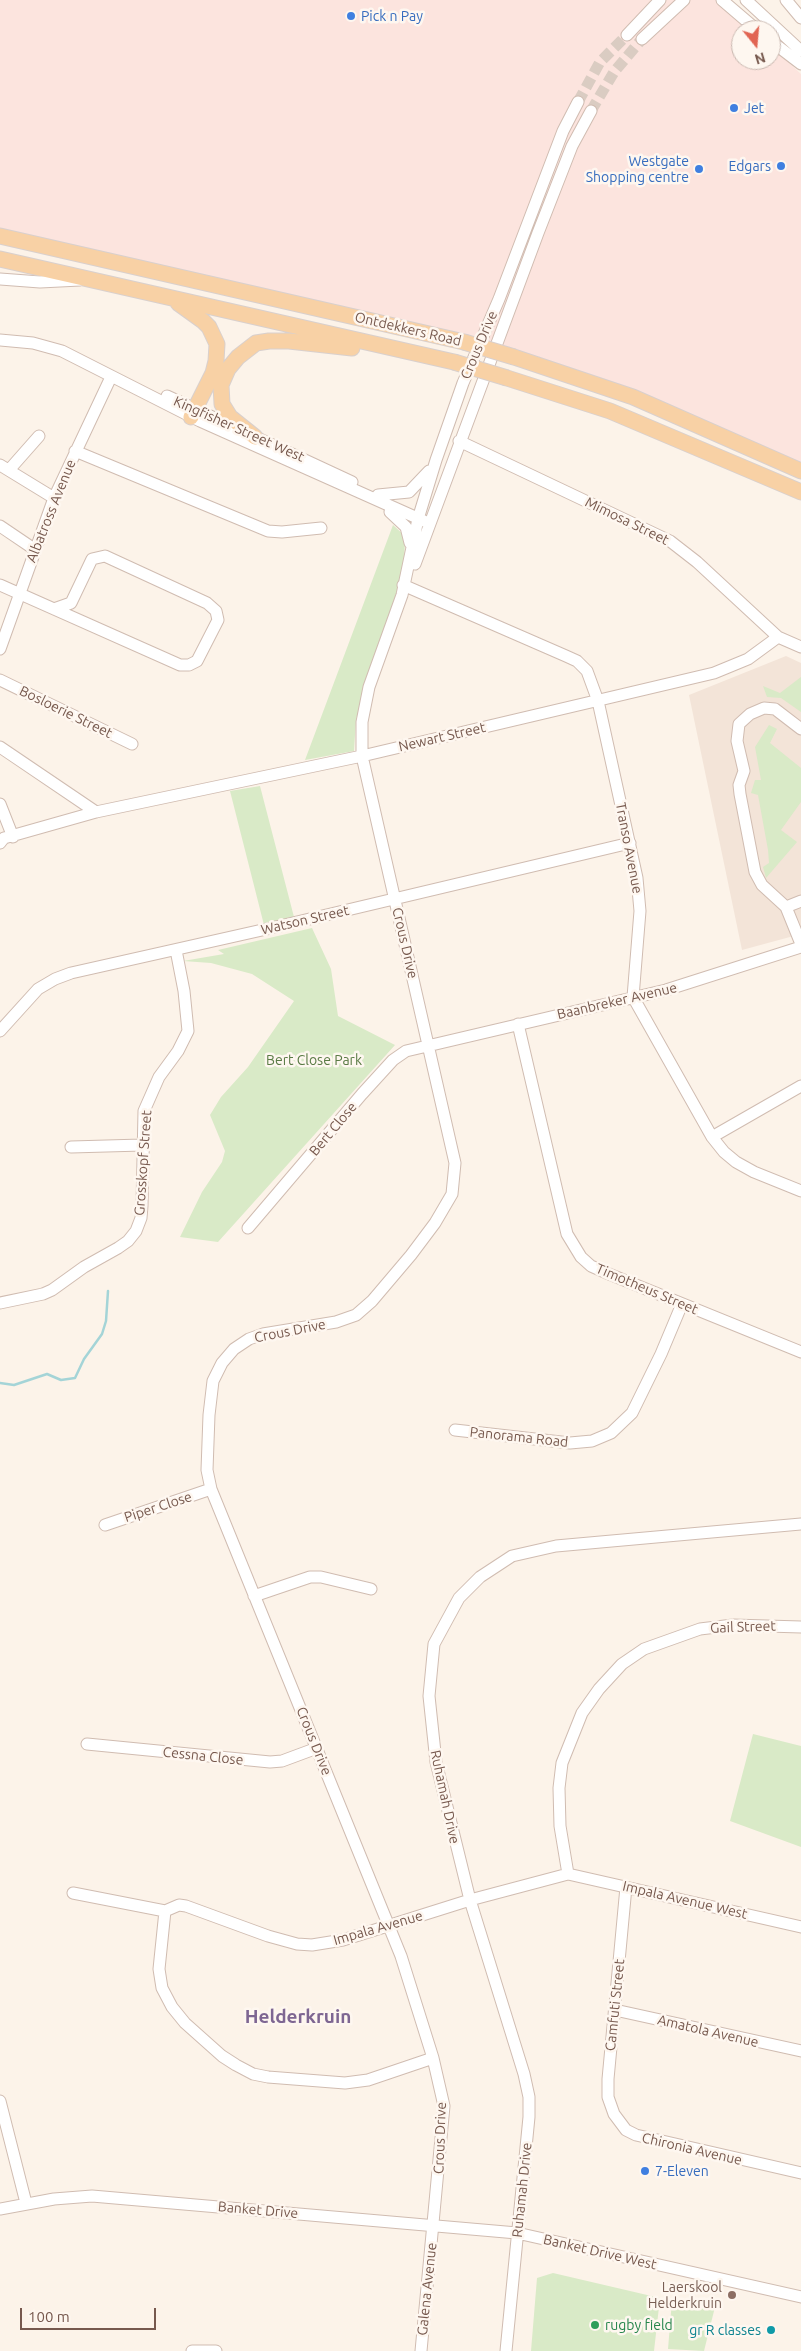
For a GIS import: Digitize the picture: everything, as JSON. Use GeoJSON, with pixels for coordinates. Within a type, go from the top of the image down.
{"type":"FeatureCollection","features":[{"type":"Feature","properties":{"kind":"main road","name":"Ontdekkers Road"},"geometry":{"type":"LineString","coordinates":[[0,236],[464,342],[632,397],[801,472]]}},
{"type":"Feature","properties":{"kind":"main road","name":"Ontdekkers Road"},"geometry":{"type":"LineString","coordinates":[[0,259],[454,362],[610,411],[801,492]]}},
{"type":"Feature","properties":{"kind":"main road"},"geometry":{"type":"LineString","coordinates":[[163,296],[203,320],[209,327],[217,344],[216,361],[197,415]]}},
{"type":"Feature","properties":{"kind":"main road"},"geometry":{"type":"LineString","coordinates":[[197,415],[226,362],[238,351],[256,343],[289,340],[418,355]]}},
{"type":"Feature","properties":{"kind":"main road"},"geometry":{"type":"LineString","coordinates":[[255,437],[230,417],[222,404],[220,394],[221,385],[228,369],[238,357],[256,343]]}},
{"type":"Feature","properties":{"kind":"street"},"geometry":{"type":"LineString","coordinates":[[627,35],[660,0]]}},
{"type":"Feature","properties":{"kind":"street"},"geometry":{"type":"LineString","coordinates":[[642,39],[684,0]]}},
{"type":"Feature","properties":{"kind":"street"},"geometry":{"type":"LineString","coordinates":[[714,0],[732,9]]}},
{"type":"Feature","properties":{"kind":"street"},"geometry":{"type":"LineString","coordinates":[[722,0],[745,20]]}},
{"type":"Feature","properties":{"kind":"street"},"geometry":{"type":"LineString","coordinates":[[746,0],[800,58]]}},
{"type":"Feature","properties":{"kind":"street"},"geometry":{"type":"LineString","coordinates":[[786,0],[801,18]]}},
{"type":"Feature","properties":{"kind":"street"},"geometry":{"type":"LineString","coordinates":[[758,20],[761,14]]}},
{"type":"Feature","properties":{"kind":"street"},"geometry":{"type":"LineString","coordinates":[[781,47],[800,58]]}},
{"type":"Feature","properties":{"kind":"street","name":"Crous Drive"},"geometry":{"type":"LineString","coordinates":[[404,589],[419,516],[436,460],[464,382],[499,299],[564,131],[578,102]]}},
{"type":"Feature","properties":{"kind":"street","name":"Crous Drive"},"geometry":{"type":"LineString","coordinates":[[434,2228],[444,2106],[433,2058],[401,1956],[211,1490],[208,1470],[211,1391],[219,1369],[228,1355],[240,1344],[263,1334],[336,1322],[356,1315],[372,1301],[410,1255],[447,1204],[454,1186],[455,1162],[430,1046],[394,900],[362,756],[362,722],[369,687],[459,441],[569,154],[591,111]]}},
{"type":"Feature","properties":{"kind":"street","name":"Ontdekkers Road"},"geometry":{"type":"LineString","coordinates":[[0,279],[40,282],[89,279]]}},
{"type":"Feature","properties":{"kind":"street","name":"Kingfisher Street West"},"geometry":{"type":"LineString","coordinates":[[0,340],[49,346],[98,368],[124,377],[197,415],[255,437],[322,467],[376,497],[403,521],[408,529],[409,567]]}},
{"type":"Feature","properties":{"kind":"street","name":"Kingfisher Street West"},"geometry":{"type":"LineString","coordinates":[[98,368],[111,377],[430,520]]}},
{"type":"Feature","properties":{"kind":"street","name":"Albatross Avenue"},"geometry":{"type":"LineString","coordinates":[[0,650],[34,549],[54,498],[111,377]]}},
{"type":"Feature","properties":{"kind":"street"},"geometry":{"type":"LineString","coordinates":[[39,436],[5,468],[54,498]]}},
{"type":"Feature","properties":{"kind":"street","name":"Mimosa Street"},"geometry":{"type":"LineString","coordinates":[[459,441],[670,541],[697,562],[778,637],[801,647]]}},
{"type":"Feature","properties":{"kind":"street"},"geometry":{"type":"LineString","coordinates":[[76,451],[268,531],[282,532],[321,528]]}},
{"type":"Feature","properties":{"kind":"street","name":"Kingfisher Street West"},"geometry":{"type":"LineString","coordinates":[[376,497],[402,494],[415,488],[426,477],[436,460]]}},
{"type":"Feature","properties":{"kind":"street"},"geometry":{"type":"LineString","coordinates":[[0,526],[34,549]]}},
{"type":"Feature","properties":{"kind":"street"},"geometry":{"type":"LineString","coordinates":[[0,585],[20,592],[54,609],[180,665],[195,663],[217,623],[218,616],[213,607],[109,556],[92,559],[71,603],[54,609]]}},
{"type":"Feature","properties":{"kind":"street","name":"Transo Avenue"},"geometry":{"type":"LineString","coordinates":[[404,589],[577,661],[592,682],[598,701],[637,878],[640,911],[633,998]]}},
{"type":"Feature","properties":{"kind":"street","name":"Newart Street"},"geometry":{"type":"LineString","coordinates":[[4,838],[96,812],[362,756],[598,701],[734,666],[759,652],[778,637]]}},
{"type":"Feature","properties":{"kind":"street","name":"Bosloerie Street"},"geometry":{"type":"LineString","coordinates":[[0,680],[132,744]]}},
{"type":"Feature","properties":{"kind":"street"},"geometry":{"type":"LineString","coordinates":[[801,729],[775,709],[770,708],[750,714],[740,724],[738,733],[744,771],[739,785],[740,794],[755,872],[762,885],[786,907],[801,945]]}},
{"type":"Feature","properties":{"kind":"street"},"geometry":{"type":"LineString","coordinates":[[0,746],[96,812]]}},
{"type":"Feature","properties":{"kind":"street"},"geometry":{"type":"LineString","coordinates":[[0,804],[4,838]]}},
{"type":"Feature","properties":{"kind":"street","name":"Watson Street"},"geometry":{"type":"LineString","coordinates":[[0,1031],[34,993],[55,979],[630,843]]}},
{"type":"Feature","properties":{"kind":"street"},"geometry":{"type":"LineString","coordinates":[[786,907],[800,905]]}},
{"type":"Feature","properties":{"kind":"street","name":"Baanbreker Avenue"},"geometry":{"type":"LineString","coordinates":[[430,1046],[666,990],[801,945]]}},
{"type":"Feature","properties":{"kind":"street","name":"Grosskopf Street"},"geometry":{"type":"LineString","coordinates":[[0,1303],[48,1292],[128,1241],[141,1218],[144,1111],[151,1092],[188,1032],[184,991],[176,950]]}},
{"type":"Feature","properties":{"kind":"street"},"geometry":{"type":"LineString","coordinates":[[633,998],[712,1137],[736,1162],[801,1191]]}},
{"type":"Feature","properties":{"kind":"street","name":"Timotheus Street"},"geometry":{"type":"LineString","coordinates":[[518,1024],[567,1234],[572,1245],[591,1266],[801,1352]]}},
{"type":"Feature","properties":{"kind":"street","name":"Bert Close"},"geometry":{"type":"LineString","coordinates":[[248,1228],[393,1060],[414,1048],[430,1046]]}},
{"type":"Feature","properties":{"kind":"street"},"geometry":{"type":"LineString","coordinates":[[712,1137],[801,1086]]}},
{"type":"Feature","properties":{"kind":"street"},"geometry":{"type":"LineString","coordinates":[[71,1147],[142,1145]]}},
{"type":"Feature","properties":{"kind":"street","name":"Panorama Road"},"geometry":{"type":"LineString","coordinates":[[455,1430],[570,1443],[592,1441],[611,1433],[632,1413],[662,1354],[682,1304]]}},
{"type":"Feature","properties":{"kind":"street","name":"Piper Close"},"geometry":{"type":"LineString","coordinates":[[105,1525],[211,1490]]}},
{"type":"Feature","properties":{"kind":"street","name":"Ruhamah Drive"},"geometry":{"type":"LineString","coordinates":[[506,2351],[530,2117],[528,2090],[470,1900],[436,1762],[429,1696],[429,1670],[434,1644],[459,1598],[480,1577],[496,1564],[536,1548],[801,1524]]}},
{"type":"Feature","properties":{"kind":"street"},"geometry":{"type":"LineString","coordinates":[[254,1596],[310,1577],[321,1577],[371,1589]]}},
{"type":"Feature","properties":{"kind":"street","name":"Gail Street"},"geometry":{"type":"LineString","coordinates":[[568,1874],[560,1826],[559,1788],[562,1763],[582,1713],[599,1689],[622,1664],[644,1649],[700,1629],[733,1625],[801,1627]]}},
{"type":"Feature","properties":{"kind":"street","name":"Cessna Close"},"geometry":{"type":"LineString","coordinates":[[87,1744],[270,1762],[282,1761],[317,1748]]}},
{"type":"Feature","properties":{"kind":"street","name":"Impala Avenue"},"geometry":{"type":"LineString","coordinates":[[73,1893],[165,1911],[178,1905],[186,1906],[268,1936],[312,1945],[343,1940],[470,1900],[568,1874]]}},
{"type":"Feature","properties":{"kind":"street","name":"Impala Avenue West"},"geometry":{"type":"LineString","coordinates":[[568,1874],[801,1927]]}},
{"type":"Feature","properties":{"kind":"street","name":"Camfuti Street"},"geometry":{"type":"LineString","coordinates":[[618,2121],[609,2104],[608,2089],[626,1887]]}},
{"type":"Feature","properties":{"kind":"street"},"geometry":{"type":"LineString","coordinates":[[165,1911],[159,1969],[162,1988],[172,2007],[185,2023],[222,2056],[236,2065],[253,2074],[268,2077],[345,2083],[384,2076],[433,2058]]}},
{"type":"Feature","properties":{"kind":"street","name":"Amatola Avenue"},"geometry":{"type":"LineString","coordinates":[[615,2010],[801,2051]]}},
{"type":"Feature","properties":{"kind":"street"},"geometry":{"type":"LineString","coordinates":[[0,2100],[26,2204]]}},
{"type":"Feature","properties":{"kind":"street","name":"Chironia Avenue"},"geometry":{"type":"LineString","coordinates":[[618,2121],[626,2130],[636,2136],[801,2173]]}},
{"type":"Feature","properties":{"kind":"street","name":"Banket Drive"},"geometry":{"type":"LineString","coordinates":[[0,2209],[77,2196],[92,2196],[517,2234]]}},
{"type":"Feature","properties":{"kind":"street","name":"Galena Avenue"},"geometry":{"type":"LineString","coordinates":[[421,2351],[434,2228]]}},
{"type":"Feature","properties":{"kind":"street","name":"Banket Drive West"},"geometry":{"type":"LineString","coordinates":[[517,2234],[801,2297]]}},
{"type":"Feature","properties":{"kind":"street"},"geometry":{"type":"LineString","coordinates":[[192,2351],[216,2351]]}},
{"type":"Feature","properties":{"kind":"shaded area","name":"Westgate Shopping centre"},"geometry":{"type":"Polygon","coordinates":[[[0,0],[722,0],[743,20],[731,20],[731,70],[781,70],[781,55],[801,74],[801,468],[485,343],[0,229],[0,0]]]}},
{"type":"Feature","properties":{"kind":"shaded area"},"geometry":{"type":"Polygon","coordinates":[[[786,656],[801,663],[801,934],[742,950],[689,695],[786,656]]]}},
{"type":"Feature","properties":{"kind":"green space"},"geometry":{"type":"Polygon","coordinates":[[[393,525],[405,536],[404,569],[356,719],[354,751],[305,760],[393,525]]]}},
{"type":"Feature","properties":{"kind":"green space"},"geometry":{"type":"Polygon","coordinates":[[[801,677],[801,712],[781,698],[767,697],[763,686],[780,693],[801,677]]]}},
{"type":"Feature","properties":{"kind":"green space"},"geometry":{"type":"Polygon","coordinates":[[[769,725],[777,729],[770,743],[801,768],[801,802],[781,830],[797,842],[766,878],[763,867],[769,863],[768,850],[758,795],[751,793],[755,780],[761,780],[755,747],[769,725]]]}},
{"type":"Feature","properties":{"kind":"green space"},"geometry":{"type":"Polygon","coordinates":[[[260,786],[294,917],[264,925],[230,791],[260,786]]]}},
{"type":"Feature","properties":{"kind":"green space","name":"Bert Close Park"},"geometry":{"type":"Polygon","coordinates":[[[312,928],[331,969],[338,1016],[395,1045],[218,1242],[180,1237],[202,1192],[222,1162],[225,1151],[210,1115],[221,1097],[248,1067],[294,1001],[252,974],[211,963],[183,961],[224,954],[218,950],[312,928]]]}},
{"type":"Feature","properties":{"kind":"green space"},"geometry":{"type":"Polygon","coordinates":[[[753,1734],[801,1746],[801,1847],[730,1821],[753,1734]]]}},
{"type":"Feature","properties":{"kind":"green space","name":"rugby field"},"geometry":{"type":"Polygon","coordinates":[[[553,2273],[660,2298],[654,2351],[531,2351],[537,2278],[553,2273]]]}},
{"type":"Feature","properties":{"kind":"green space"},"geometry":{"type":"Polygon","coordinates":[[[672,2300],[715,2307],[704,2351],[668,2349],[672,2300]]]}},
{"type":"Feature","properties":{"kind":"waterway"},"geometry":{"type":"LineString","coordinates":[[0,1383],[14,1385],[47,1374],[61,1380],[75,1378],[84,1359],[102,1334],[106,1321],[108,1291]]}},
{"type":"Feature","properties":{"kind":"tunnel"},"geometry":{"type":"LineString","coordinates":[[578,102],[600,62],[627,35]]}},
{"type":"Feature","properties":{"kind":"tunnel"},"geometry":{"type":"LineString","coordinates":[[591,111],[614,72],[642,39]]}},
{"type":"Feature","properties":{"kind":"place","name":"Pick n Pay"},"geometry":{"type":"Point","coordinates":[351,16]}},
{"type":"Feature","properties":{"kind":"place","name":"Jet"},"geometry":{"type":"Point","coordinates":[734,108]}},
{"type":"Feature","properties":{"kind":"place","name":"Edgars"},"geometry":{"type":"Point","coordinates":[781,166]}},
{"type":"Feature","properties":{"kind":"place","name":"Westgate Shopping centre"},"geometry":{"type":"Point","coordinates":[699,169]}},
{"type":"Feature","properties":{"kind":"place","name":"7-Eleven"},"geometry":{"type":"Point","coordinates":[645,2171]}},
{"type":"Feature","properties":{"kind":"place","name":"Laerskool Helderkruin"},"geometry":{"type":"Point","coordinates":[732,2295]}},
{"type":"Feature","properties":{"kind":"place","name":"rugby field"},"geometry":{"type":"Point","coordinates":[595,2325]}},
{"type":"Feature","properties":{"kind":"place","name":"gr R classes"},"geometry":{"type":"Point","coordinates":[771,2330]}},
{"type":"Feature","properties":{"kind":"district","name":"Helderkruin"},"geometry":{"type":"Point","coordinates":[298,2017]}}]}
